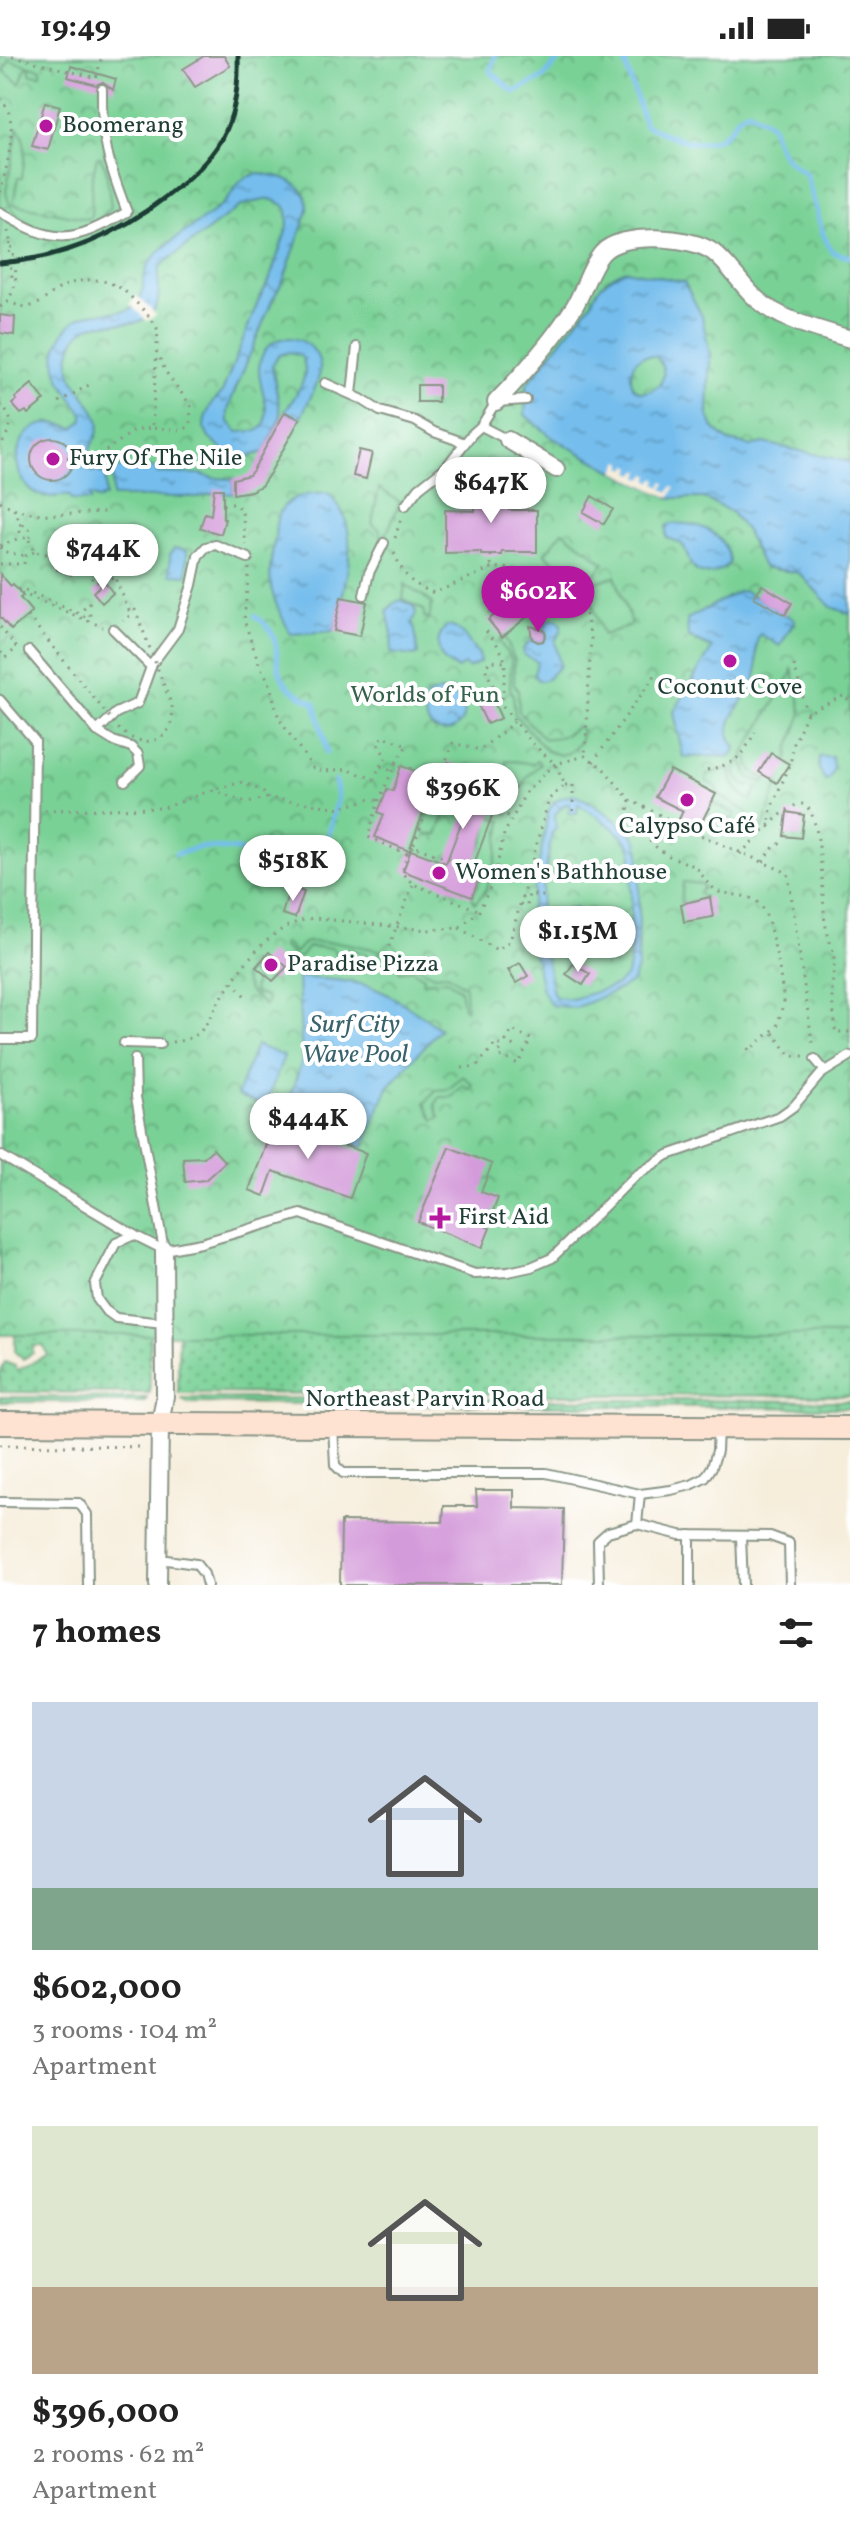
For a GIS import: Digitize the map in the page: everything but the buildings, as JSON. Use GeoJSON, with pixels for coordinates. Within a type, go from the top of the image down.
{"type":"FeatureCollection","features":[{"type":"Feature","properties":{"kind":"street"},"geometry":{"type":"LineString","coordinates":[[496,402],[556,334],[587,284],[593,265],[605,249],[618,241],[678,241],[698,245],[711,251],[760,302],[789,318],[850,339]]}},
{"type":"Feature","properties":{"kind":"street"},"geometry":{"type":"LineString","coordinates":[[508,440],[556,469]]}},
{"type":"Feature","properties":{"kind":"street"},"geometry":{"type":"LineString","coordinates":[[158,1585],[160,1435],[165,1396],[164,1250]]}},
{"type":"Feature","properties":{"kind":"street","name":"Northeast Parvin Road"},"geometry":{"type":"LineString","coordinates":[[0,1423],[160,1435],[333,1425],[850,1428]]}},
{"type":"Feature","properties":{"kind":"lane"},"geometry":{"type":"LineString","coordinates":[[0,212],[46,235],[71,237],[91,232],[127,212],[104,143],[102,89]]}},
{"type":"Feature","properties":{"kind":"lane"},"geometry":{"type":"LineString","coordinates":[[352,394],[357,347]]}},
{"type":"Feature","properties":{"kind":"lane"},"geometry":{"type":"LineString","coordinates":[[325,383],[352,394],[380,411],[415,421],[434,432],[465,443]]}},
{"type":"Feature","properties":{"kind":"lane"},"geometry":{"type":"LineString","coordinates":[[405,506],[419,488],[446,467],[481,426],[496,402],[526,400]]}},
{"type":"Feature","properties":{"kind":"lane"},"geometry":{"type":"LineString","coordinates":[[481,426],[508,440]]}},
{"type":"Feature","properties":{"kind":"lane"},"geometry":{"type":"LineString","coordinates":[[364,595],[369,573],[384,543]]}},
{"type":"Feature","properties":{"kind":"lane"},"geometry":{"type":"LineString","coordinates":[[97,731],[116,713],[138,703],[151,667],[178,629],[198,556],[206,547],[216,545],[248,558]]}},
{"type":"Feature","properties":{"kind":"lane"},"geometry":{"type":"LineString","coordinates":[[113,629],[151,667]]}},
{"type":"Feature","properties":{"kind":"lane"},"geometry":{"type":"LineString","coordinates":[[29,651],[97,731],[131,747],[138,754],[140,766],[125,781]]}},
{"type":"Feature","properties":{"kind":"lane"},"geometry":{"type":"LineString","coordinates":[[0,700],[35,741],[35,755],[32,1039],[0,1039]]}},
{"type":"Feature","properties":{"kind":"lane"},"geometry":{"type":"LineString","coordinates":[[124,1043],[160,1044]]}},
{"type":"Feature","properties":{"kind":"lane"},"geometry":{"type":"LineString","coordinates":[[0,1155],[164,1250],[201,1243],[301,1214],[475,1274],[508,1272],[552,1258],[635,1176],[668,1155],[780,1116],[794,1106],[825,1071],[850,1056]]}},
{"type":"Feature","properties":{"kind":"lane"},"geometry":{"type":"LineString","coordinates":[[135,1059],[136,1097],[164,1250]]}},
{"type":"Feature","properties":{"kind":"lane"},"geometry":{"type":"LineString","coordinates":[[815,1059],[825,1071]]}},
{"type":"Feature","properties":{"kind":"lane"},"geometry":{"type":"LineString","coordinates":[[134,1235],[116,1243],[95,1284],[97,1299],[116,1318],[164,1323]]}},
{"type":"Feature","properties":{"kind":"lane"},"geometry":{"type":"LineString","coordinates":[[333,1425],[335,1465],[343,1473],[546,1473],[640,1494],[691,1485],[705,1478],[717,1451],[718,1427]]}},
{"type":"Feature","properties":{"kind":"lane"},"geometry":{"type":"LineString","coordinates":[[637,1524],[640,1494]]}},
{"type":"Feature","properties":{"kind":"lane"},"geometry":{"type":"LineString","coordinates":[[0,1502],[79,1503],[87,1514],[88,1585]]}},
{"type":"Feature","properties":{"kind":"lane"},"geometry":{"type":"LineString","coordinates":[[599,1585],[598,1541],[608,1532],[637,1524],[680,1535],[770,1536],[789,1543],[790,1585]]}},
{"type":"Feature","properties":{"kind":"lane"},"geometry":{"type":"LineString","coordinates":[[690,1535],[690,1585]]}},
{"type":"Feature","properties":{"kind":"lane"},"geometry":{"type":"LineString","coordinates":[[741,1536],[743,1585]]}},
{"type":"Feature","properties":{"kind":"lane"},"geometry":{"type":"LineString","coordinates":[[159,1559],[196,1564],[204,1574],[207,1585]]}},
{"type":"Feature","properties":{"kind":"path"},"geometry":{"type":"LineString","coordinates":[[12,56],[96,78],[102,56]]}},
{"type":"Feature","properties":{"kind":"path"},"geometry":{"type":"LineString","coordinates":[[0,98],[9,109],[12,124],[0,194]]}},
{"type":"Feature","properties":{"kind":"path"},"geometry":{"type":"LineString","coordinates":[[0,307],[11,296],[17,266],[10,243],[13,284]]}},
{"type":"Feature","properties":{"kind":"path"},"geometry":{"type":"LineString","coordinates":[[7,302],[23,307],[32,306],[68,285],[99,280],[117,285],[132,298],[152,318],[158,330],[152,428]]}},
{"type":"Feature","properties":{"kind":"path"},"geometry":{"type":"LineString","coordinates":[[47,460],[101,454],[135,430],[183,430],[190,426],[191,406],[165,371],[157,349]]}},
{"type":"Feature","properties":{"kind":"path"},"geometry":{"type":"LineString","coordinates":[[59,402],[89,385]]}},
{"type":"Feature","properties":{"kind":"path"},"geometry":{"type":"LineString","coordinates":[[0,405],[11,419],[0,447]]}},
{"type":"Feature","properties":{"kind":"path"},"geometry":{"type":"LineString","coordinates":[[0,501],[14,509],[32,513],[104,512]]}},
{"type":"Feature","properties":{"kind":"path"},"geometry":{"type":"LineString","coordinates":[[405,506],[393,543],[394,554],[405,577],[415,586],[434,593],[491,568],[530,571],[561,587],[586,615],[591,638],[585,756]]}},
{"type":"Feature","properties":{"kind":"path"},"geometry":{"type":"LineString","coordinates":[[14,509],[21,524],[19,530],[29,540],[34,552]]}},
{"type":"Feature","properties":{"kind":"path"},"geometry":{"type":"LineString","coordinates":[[21,524],[28,526],[31,533],[29,540]]}},
{"type":"Feature","properties":{"kind":"path"},"geometry":{"type":"LineString","coordinates":[[22,536],[0,547],[2,551],[25,556],[34,552],[98,563],[111,569],[131,615],[110,630],[20,591],[21,588],[88,618],[90,615],[84,608],[91,602]]}},
{"type":"Feature","properties":{"kind":"path"},"geometry":{"type":"LineString","coordinates":[[491,555],[491,568]]}},
{"type":"Feature","properties":{"kind":"path"},"geometry":{"type":"LineString","coordinates":[[0,564],[24,564],[25,556]]}},
{"type":"Feature","properties":{"kind":"path"},"geometry":{"type":"LineString","coordinates":[[76,559],[96,583],[105,577],[115,578]]}},
{"type":"Feature","properties":{"kind":"path"},"geometry":{"type":"LineString","coordinates":[[247,598],[244,620],[260,667],[269,681],[279,719],[313,768],[323,771],[346,769],[374,779],[386,758],[378,743],[383,736],[407,745],[392,771],[368,837],[407,854]]}},
{"type":"Feature","properties":{"kind":"path"},"geometry":{"type":"LineString","coordinates":[[28,616],[122,732],[133,740],[150,742],[167,732],[173,714],[134,607]]}},
{"type":"Feature","properties":{"kind":"path"},"geometry":{"type":"LineString","coordinates":[[0,627],[17,648],[5,658],[0,651]]}},
{"type":"Feature","properties":{"kind":"path"},"geometry":{"type":"LineString","coordinates":[[486,631],[503,650],[502,705]]}},
{"type":"Feature","properties":{"kind":"path"},"geometry":{"type":"LineString","coordinates":[[505,662],[490,661],[485,668],[502,705],[533,744],[555,764],[565,785]]}},
{"type":"Feature","properties":{"kind":"path"},"geometry":{"type":"LineString","coordinates":[[769,828],[771,808],[790,765],[794,743],[807,713],[794,665]]}},
{"type":"Feature","properties":{"kind":"path"},"geometry":{"type":"LineString","coordinates":[[593,762],[656,674]]}},
{"type":"Feature","properties":{"kind":"path"},"geometry":{"type":"LineString","coordinates":[[807,713],[845,695],[850,703]]}},
{"type":"Feature","properties":{"kind":"path"},"geometry":{"type":"LineString","coordinates":[[479,911],[413,884],[402,873],[453,743],[480,750],[514,721]]}},
{"type":"Feature","properties":{"kind":"path"},"geometry":{"type":"LineString","coordinates":[[707,770],[733,764],[755,732]]}},
{"type":"Feature","properties":{"kind":"path"},"geometry":{"type":"LineString","coordinates":[[585,756],[602,767],[630,800],[740,854],[788,873],[814,1056],[791,1056],[772,1032]]}},
{"type":"Feature","properties":{"kind":"path"},"geometry":{"type":"LineString","coordinates":[[459,928],[479,911],[494,876],[504,834],[526,792],[555,764],[585,756]]}},
{"type":"Feature","properties":{"kind":"path"},"geometry":{"type":"LineString","coordinates":[[396,763],[439,779]]}},
{"type":"Feature","properties":{"kind":"path"},"geometry":{"type":"LineString","coordinates":[[380,766],[392,771]]}},
{"type":"Feature","properties":{"kind":"path"},"geometry":{"type":"LineString","coordinates":[[41,810],[164,808],[243,782],[265,793],[268,798]]}},
{"type":"Feature","properties":{"kind":"path"},"geometry":{"type":"LineString","coordinates":[[160,1044],[186,1040],[199,1034],[232,982],[273,934],[300,920],[315,918],[427,930],[459,928],[497,950],[510,941],[549,799],[565,785],[573,785],[573,813]]}},
{"type":"Feature","properties":{"kind":"path"},"geometry":{"type":"LineString","coordinates":[[435,789],[513,818]]}},
{"type":"Feature","properties":{"kind":"path"},"geometry":{"type":"LineString","coordinates":[[212,790],[246,802],[268,798],[341,808],[370,799],[380,801]]}},
{"type":"Feature","properties":{"kind":"path"},"geometry":{"type":"LineString","coordinates":[[630,800],[628,811],[652,844],[667,855],[696,867],[709,885],[719,892],[748,897],[757,901],[764,910],[778,961],[784,1001],[777,1027],[749,1050],[747,1044]]}},
{"type":"Feature","properties":{"kind":"path"},"geometry":{"type":"LineString","coordinates":[[740,854],[791,806],[803,804],[812,814],[823,872],[825,922],[833,955],[835,1032],[850,1032]]}},
{"type":"Feature","properties":{"kind":"path"},"geometry":{"type":"LineString","coordinates":[[763,862],[774,847],[785,841]]}},
{"type":"Feature","properties":{"kind":"path"},"geometry":{"type":"LineString","coordinates":[[413,846],[494,876]]}},
{"type":"Feature","properties":{"kind":"path"},"geometry":{"type":"LineString","coordinates":[[386,954],[413,884]]}},
{"type":"Feature","properties":{"kind":"path"},"geometry":{"type":"LineString","coordinates":[[520,904],[527,906],[529,894],[549,897]]}},
{"type":"Feature","properties":{"kind":"path"},"geometry":{"type":"LineString","coordinates":[[232,982],[245,996]]}},
{"type":"Feature","properties":{"kind":"path"},"geometry":{"type":"LineString","coordinates":[[462,1068],[477,1066],[496,1043],[502,1046],[498,1055],[518,1064],[531,1039],[512,1030],[506,1041],[514,1046]]}},
{"type":"Feature","properties":{"kind":"path"},"geometry":{"type":"LineString","coordinates":[[0,1445],[160,1435]]}},
{"type":"Feature","properties":{"kind":"green space","name":"Worlds of Fun"},"geometry":{"type":"Polygon","coordinates":[[[0,56],[850,56],[850,1335],[0,1335],[0,56]]]}},
{"type":"Feature","properties":{"kind":"green space"},"geometry":{"type":"Polygon","coordinates":[[[8,60],[41,69],[41,75],[30,74],[30,68],[26,67],[20,84],[3,70],[8,60]]]}},
{"type":"Feature","properties":{"kind":"green space"},"geometry":{"type":"Polygon","coordinates":[[[18,128],[24,140],[25,158],[13,204],[88,219],[91,216],[92,179],[97,157],[100,157],[106,168],[111,207],[87,227],[62,232],[36,227],[16,214],[6,191],[18,128]]]}},
{"type":"Feature","properties":{"kind":"green space"},"geometry":{"type":"Polygon","coordinates":[[[379,488],[400,502],[382,538],[379,529],[372,523],[379,488]]]}},
{"type":"Feature","properties":{"kind":"green space"},"geometry":{"type":"Polygon","coordinates":[[[563,531],[604,563],[587,585],[615,576],[632,625],[603,635],[586,586],[545,554],[563,531]]]}},
{"type":"Feature","properties":{"kind":"green space"},"geometry":{"type":"Polygon","coordinates":[[[523,576],[551,589],[552,596],[547,606],[544,603],[546,600],[534,586],[495,617],[491,613],[504,604],[500,593],[510,591],[514,595],[518,591],[515,586],[512,588],[512,582],[523,576]]]}},
{"type":"Feature","properties":{"kind":"green space"},"geometry":{"type":"Polygon","coordinates":[[[405,584],[432,604],[429,620],[424,617],[424,610],[403,599],[405,584]]]}},
{"type":"Feature","properties":{"kind":"green space"},"geometry":{"type":"Polygon","coordinates":[[[505,637],[514,659],[519,712],[543,738],[562,736],[577,726],[582,730],[579,743],[568,753],[560,755],[547,751],[515,715],[510,688],[511,659],[499,641],[505,637]]]}},
{"type":"Feature","properties":{"kind":"green space"},"geometry":{"type":"Polygon","coordinates":[[[792,668],[802,713],[763,828],[752,836],[747,812],[719,795],[717,788],[707,782],[707,774],[730,768],[736,788],[751,800],[758,788],[740,782],[735,774],[737,764],[741,759],[750,778],[764,783],[766,779],[754,772],[749,759],[743,755],[791,675],[792,668]]]}},
{"type":"Feature","properties":{"kind":"green space"},"geometry":{"type":"Polygon","coordinates":[[[507,760],[533,764],[537,760],[540,764],[527,777],[507,813],[503,809],[513,788],[498,782],[507,760]]]}},
{"type":"Feature","properties":{"kind":"green space"},"geometry":{"type":"Polygon","coordinates":[[[712,803],[736,814],[732,819],[719,819],[706,813],[712,803]]]}},
{"type":"Feature","properties":{"kind":"green space"},"geometry":{"type":"Polygon","coordinates":[[[431,805],[446,811],[437,835],[427,835],[422,829],[431,805]]]}},
{"type":"Feature","properties":{"kind":"green space"},"geometry":{"type":"Polygon","coordinates":[[[488,815],[502,821],[494,869],[469,860],[484,840],[488,815]]]}},
{"type":"Feature","properties":{"kind":"green space"},"geometry":{"type":"Polygon","coordinates":[[[482,874],[491,878],[475,903],[472,897],[482,874]]]}},
{"type":"Feature","properties":{"kind":"green space"},"geometry":{"type":"Polygon","coordinates":[[[683,882],[701,884],[704,888],[698,893],[705,898],[681,904],[683,882]]]}},
{"type":"Feature","properties":{"kind":"green space"},"geometry":{"type":"Polygon","coordinates":[[[306,942],[344,943],[383,951],[370,961],[365,953],[346,949],[338,956],[332,948],[308,947],[300,957],[294,957],[282,946],[285,943],[294,953],[306,942]]]}},
{"type":"Feature","properties":{"kind":"green space"},"geometry":{"type":"Polygon","coordinates":[[[392,953],[434,975],[448,974],[465,987],[466,1010],[460,989],[447,980],[423,982],[424,977],[411,969],[400,972],[392,953]]]}},
{"type":"Feature","properties":{"kind":"green space"},"geometry":{"type":"Polygon","coordinates":[[[253,964],[251,974],[256,976],[253,990],[266,997],[264,1005],[249,991],[243,977],[253,964]]]}},
{"type":"Feature","properties":{"kind":"green space"},"geometry":{"type":"Polygon","coordinates":[[[463,1076],[473,1085],[470,1090],[464,1085],[452,1097],[440,1097],[435,1105],[440,1118],[434,1120],[425,1103],[436,1090],[449,1089],[463,1076]]]}},
{"type":"Feature","properties":{"kind":"green space"},"geometry":{"type":"Polygon","coordinates":[[[850,1163],[850,1396],[178,1393],[179,1270],[850,1163]]]}},
{"type":"Feature","properties":{"kind":"green space"},"geometry":{"type":"Polygon","coordinates":[[[16,1207],[148,1331],[150,1393],[0,1392],[0,1374],[5,1362],[17,1370],[48,1355],[43,1346],[33,1346],[33,1353],[23,1359],[15,1352],[16,1207]]]}},
{"type":"Feature","properties":{"kind":"green space"},"geometry":{"type":"Polygon","coordinates":[[[0,1397],[147,1398],[145,1402],[0,1402],[0,1397]]]}},
{"type":"Feature","properties":{"kind":"green space"},"geometry":{"type":"Polygon","coordinates":[[[181,1398],[850,1401],[850,1408],[188,1403],[181,1398]]]}},
{"type":"Feature","properties":{"kind":"water"},"geometry":{"type":"Polygon","coordinates":[[[256,174],[291,181],[303,192],[308,210],[284,279],[232,398],[228,421],[238,432],[257,431],[264,426],[266,408],[260,380],[260,361],[271,344],[288,338],[312,348],[320,366],[316,385],[300,419],[285,412],[302,384],[305,370],[300,355],[290,352],[279,355],[272,365],[281,416],[264,452],[247,457],[225,452],[209,438],[204,428],[205,418],[212,403],[222,393],[269,281],[288,225],[287,209],[282,204],[271,199],[249,203],[239,207],[160,266],[157,304],[146,318],[136,322],[98,324],[86,328],[77,337],[70,353],[70,372],[98,419],[99,428],[89,460],[90,471],[95,472],[95,468],[99,468],[100,473],[106,473],[105,497],[100,500],[90,496],[90,501],[71,500],[70,496],[39,495],[27,486],[17,460],[27,434],[38,426],[54,423],[74,428],[83,420],[83,414],[61,381],[55,362],[59,342],[68,328],[77,319],[88,315],[119,312],[137,304],[149,264],[157,254],[220,206],[240,182],[256,174]],[[50,450],[45,454],[43,460],[47,467],[56,468],[62,459],[59,452],[50,450]]]}},
{"type":"Feature","properties":{"kind":"water"},"geometry":{"type":"Polygon","coordinates":[[[626,270],[684,282],[702,316],[710,355],[708,414],[715,430],[729,441],[751,446],[764,443],[850,462],[850,614],[831,607],[799,573],[763,567],[746,531],[731,512],[704,498],[670,498],[553,438],[525,415],[527,384],[592,302],[601,286],[626,270]],[[643,356],[633,366],[633,386],[638,391],[646,392],[660,384],[662,366],[655,356],[643,356]]]}},
{"type":"Feature","properties":{"kind":"water"},"geometry":{"type":"Polygon","coordinates":[[[113,468],[156,468],[157,473],[233,479],[233,494],[112,497],[113,468]]]}},
{"type":"Feature","properties":{"kind":"water"},"geometry":{"type":"Polygon","coordinates":[[[327,493],[339,506],[349,540],[346,578],[334,631],[291,634],[271,588],[270,567],[276,522],[290,501],[303,495],[327,493]]]}},
{"type":"Feature","properties":{"kind":"water"},"geometry":{"type":"Polygon","coordinates":[[[690,524],[708,530],[722,543],[730,562],[710,574],[694,569],[682,544],[666,537],[666,526],[690,524]]]}},
{"type":"Feature","properties":{"kind":"water"},"geometry":{"type":"Polygon","coordinates":[[[174,548],[187,550],[187,575],[170,574],[170,554],[174,548]]]}},
{"type":"Feature","properties":{"kind":"water","name":"Coconut Cove"},"geometry":{"type":"Polygon","coordinates":[[[739,591],[795,620],[780,646],[760,634],[754,682],[729,728],[736,747],[731,756],[683,757],[674,712],[712,648],[688,637],[687,619],[739,591]]]}},
{"type":"Feature","properties":{"kind":"water"},"geometry":{"type":"Polygon","coordinates":[[[400,600],[414,606],[416,614],[412,623],[418,654],[414,656],[391,653],[392,633],[387,611],[400,600]]]}},
{"type":"Feature","properties":{"kind":"water"},"geometry":{"type":"Polygon","coordinates":[[[557,619],[561,624],[555,641],[560,666],[545,680],[539,681],[534,675],[537,662],[523,654],[523,649],[532,639],[543,641],[548,620],[557,619]]]}},
{"type":"Feature","properties":{"kind":"water"},"geometry":{"type":"Polygon","coordinates":[[[446,626],[461,632],[479,654],[480,662],[458,669],[446,662],[438,646],[446,626]]]}},
{"type":"Feature","properties":{"kind":"water"},"geometry":{"type":"Polygon","coordinates":[[[450,689],[465,712],[457,726],[445,732],[439,731],[433,728],[425,715],[427,696],[441,691],[447,693],[450,689]]]}},
{"type":"Feature","properties":{"kind":"water"},"geometry":{"type":"Polygon","coordinates":[[[819,757],[832,757],[833,769],[829,779],[825,780],[819,769],[819,757]]]}},
{"type":"Feature","properties":{"kind":"water"},"geometry":{"type":"Polygon","coordinates":[[[574,795],[609,815],[632,834],[640,852],[638,964],[633,981],[575,1008],[551,1005],[542,990],[528,923],[548,813],[555,802],[574,795]],[[569,804],[555,814],[556,829],[552,833],[539,921],[553,993],[556,997],[573,999],[617,985],[627,975],[632,851],[617,831],[578,804],[577,813],[569,813],[569,804]]]}},
{"type":"Feature","properties":{"kind":"water"},"geometry":{"type":"Polygon","coordinates":[[[575,908],[608,948],[599,959],[594,959],[577,937],[567,951],[557,939],[556,919],[560,913],[575,908]]]}},
{"type":"Feature","properties":{"kind":"water","name":"Surf City Wave Pool"},"geometry":{"type":"Polygon","coordinates":[[[298,977],[368,986],[406,1004],[440,1029],[388,1087],[363,1148],[283,1117],[302,1061],[298,977]]]}},
{"type":"Feature","properties":{"kind":"water"},"geometry":{"type":"Polygon","coordinates":[[[256,1045],[284,1056],[265,1106],[237,1095],[256,1045]]]}},
{"type":"Feature","properties":{"kind":"pier"},"geometry":{"type":"Polygon","coordinates":[[[137,296],[156,315],[147,321],[130,304],[137,296]]]}},
{"type":"Feature","properties":{"kind":"pier"},"geometry":{"type":"Polygon","coordinates":[[[620,461],[626,469],[629,465],[633,467],[631,472],[636,474],[638,470],[641,471],[639,477],[644,479],[647,474],[652,482],[654,478],[658,479],[656,484],[661,487],[663,482],[666,483],[663,489],[669,492],[672,486],[675,487],[670,498],[615,472],[620,461]]]}},
{"type":"Feature","properties":{"kind":"waterway"},"geometry":{"type":"LineString","coordinates":[[495,56],[490,71],[514,92],[543,78],[566,56]]}},
{"type":"Feature","properties":{"kind":"waterway"},"geometry":{"type":"LineString","coordinates":[[623,56],[645,125],[675,138],[697,142],[718,138],[737,118],[749,111],[771,125],[782,154],[806,174],[823,234],[832,252],[850,257]]}},
{"type":"Feature","properties":{"kind":"waterway"},"geometry":{"type":"LineString","coordinates":[[255,616],[272,633],[279,668],[287,685],[315,703],[327,752]]}},
{"type":"Feature","properties":{"kind":"waterway"},"geometry":{"type":"LineString","coordinates":[[176,854],[201,847],[239,850],[264,866],[297,866],[327,840],[338,797],[335,781]]}},
{"type":"Feature","properties":{"kind":"railway"},"geometry":{"type":"LineString","coordinates":[[0,263],[68,250],[109,233],[148,210],[190,177],[222,139],[230,119],[238,77],[238,56]]}},
{"type":"Feature","properties":{"kind":"place","name":"Boomerang"},"geometry":{"type":"Point","coordinates":[46,126]}},
{"type":"Feature","properties":{"kind":"place","name":"Fury Of The Nile"},"geometry":{"type":"Point","coordinates":[53,459]}},
{"type":"Feature","properties":{"kind":"place","name":"Coconut Cove"},"geometry":{"type":"Point","coordinates":[730,661]}},
{"type":"Feature","properties":{"kind":"place","name":"Calypso Café"},"geometry":{"type":"Point","coordinates":[687,800]}},
{"type":"Feature","properties":{"kind":"place","name":"Women's Bathhouse"},"geometry":{"type":"Point","coordinates":[439,873]}},
{"type":"Feature","properties":{"kind":"place","name":"Paradise Pizza"},"geometry":{"type":"Point","coordinates":[271,965]}},
{"type":"Feature","properties":{"kind":"place","name":"First Aid"},"geometry":{"type":"Point","coordinates":[440,1218]}}]}
